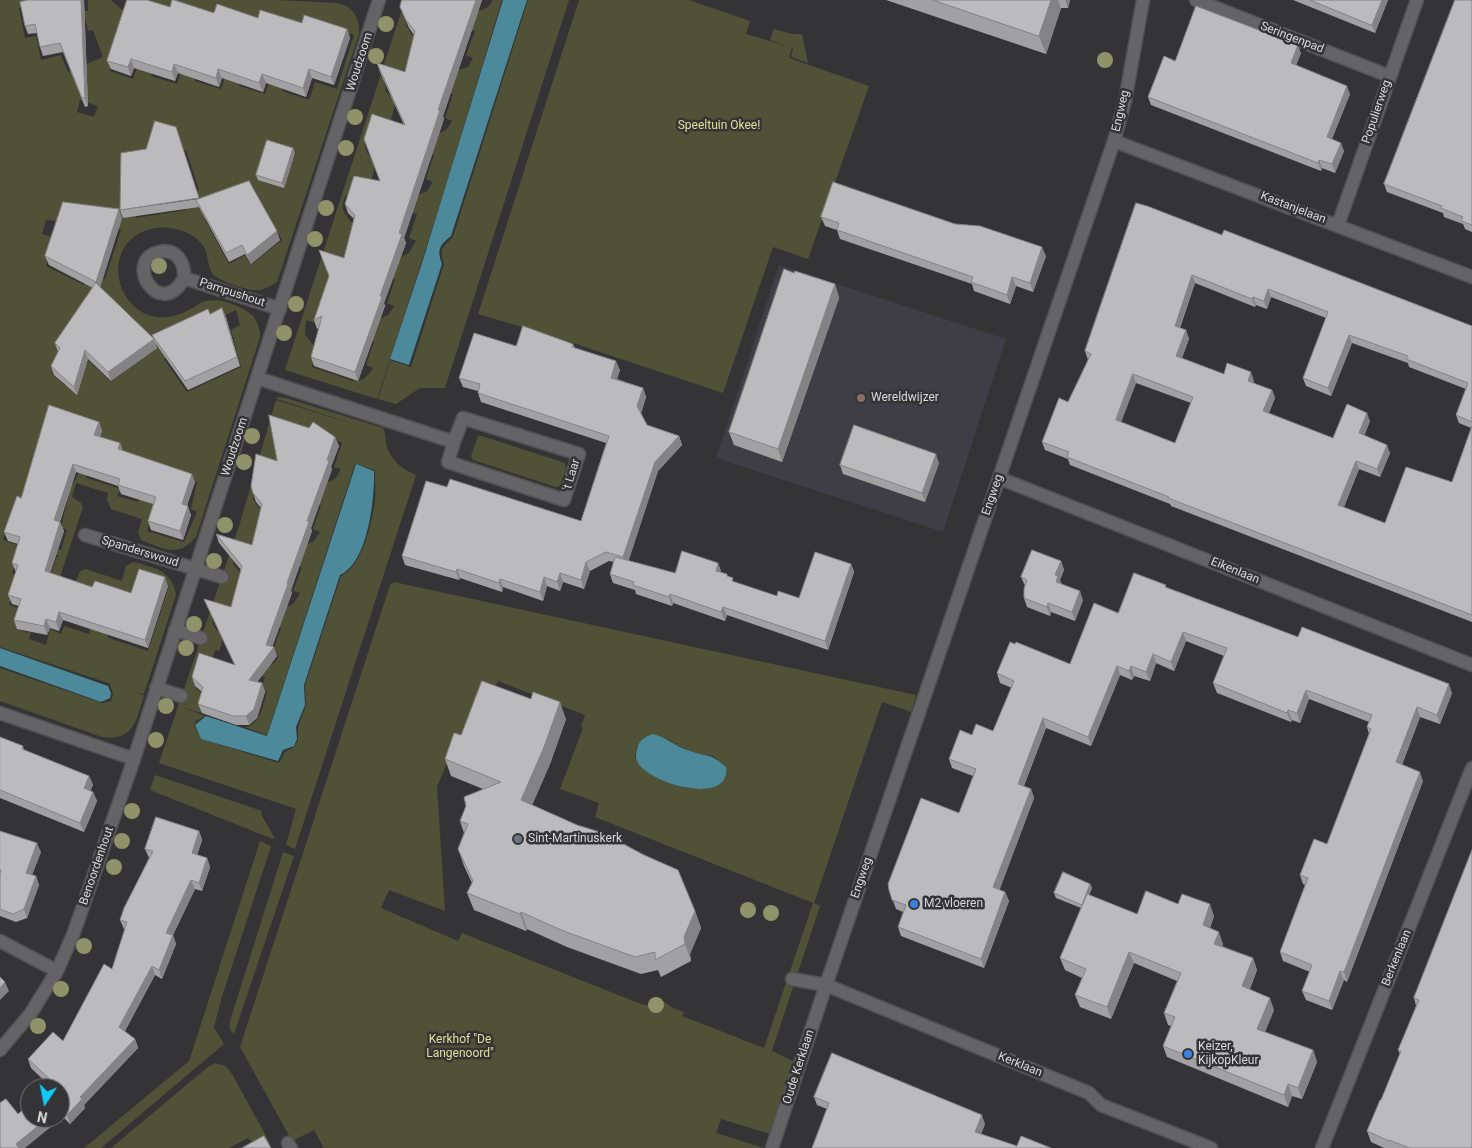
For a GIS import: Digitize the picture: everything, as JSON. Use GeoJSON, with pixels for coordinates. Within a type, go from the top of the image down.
{"type":"FeatureCollection","features":[{"type":"Feature","properties":{"kind":"street","name":"Engweg"},"geometry":{"type":"LineString","coordinates":[[826,985],[1114,141],[1125,101],[1144,0]]}},
{"type":"Feature","properties":{"kind":"street","name":"Seringenpad"},"geometry":{"type":"LineString","coordinates":[[1196,0],[1389,76]]}},
{"type":"Feature","properties":{"kind":"street","name":"Populierweg"},"geometry":{"type":"LineString","coordinates":[[1338,225],[1417,0]]}},
{"type":"Feature","properties":{"kind":"street","name":"Woudzoom"},"geometry":{"type":"LineString","coordinates":[[134,759],[280,309],[376,1]]}},
{"type":"Feature","properties":{"kind":"street","name":"Kastanjelaan"},"geometry":{"type":"LineString","coordinates":[[1114,141],[1472,277]]}},
{"type":"Feature","properties":{"kind":"street","name":"Pampushout"},"geometry":{"type":"LineString","coordinates":[[184,278],[280,309]]}},
{"type":"Feature","properties":{"kind":"street"},"geometry":{"type":"LineString","coordinates":[[257,378],[454,442]]}},
{"type":"Feature","properties":{"kind":"street","name":"'t Laar"},"geometry":{"type":"LineString","coordinates":[[463,418],[579,454],[564,500],[448,462],[454,442],[463,418]]}},
{"type":"Feature","properties":{"kind":"street","name":"Eikenlaan"},"geometry":{"type":"LineString","coordinates":[[999,478],[1472,665]]}},
{"type":"Feature","properties":{"kind":"street","name":"Spanderswoud"},"geometry":{"type":"LineString","coordinates":[[85,535],[222,577]]}},
{"type":"Feature","properties":{"kind":"street"},"geometry":{"type":"LineString","coordinates":[[175,630],[201,638]]}},
{"type":"Feature","properties":{"kind":"street"},"geometry":{"type":"LineString","coordinates":[[156,688],[180,696]]}},
{"type":"Feature","properties":{"kind":"street"},"geometry":{"type":"LineString","coordinates":[[0,713],[134,759]]}},
{"type":"Feature","properties":{"kind":"street","name":"Benoordenhout"},"geometry":{"type":"LineString","coordinates":[[0,1050],[31,1013],[58,971],[74,935],[134,759]]}},
{"type":"Feature","properties":{"kind":"street","name":"Berkenlaan"},"geometry":{"type":"LineString","coordinates":[[1322,1148],[1472,768]]}},
{"type":"Feature","properties":{"kind":"street"},"geometry":{"type":"LineString","coordinates":[[0,941],[58,971]]}},
{"type":"Feature","properties":{"kind":"street","name":"Kerklaan"},"geometry":{"type":"LineString","coordinates":[[792,979],[826,985],[1089,1093],[1101,1104],[1211,1148]]}},
{"type":"Feature","properties":{"kind":"street","name":"Oude Kerklaan"},"geometry":{"type":"LineString","coordinates":[[772,1148],[826,985]]}},
{"type":"Feature","properties":{"kind":"shaded area","name":"Wereldwijzer"},"geometry":{"type":"Polygon","coordinates":[[[779,265],[1006,339],[943,532],[716,458],[779,265]]]}},
{"type":"Feature","properties":{"kind":"green space"},"geometry":{"type":"Polygon","coordinates":[[[0,0],[49,0],[19,8],[25,38],[36,36],[41,60],[61,55],[68,72],[103,57],[93,30],[88,31],[84,11],[88,11],[88,0],[111,0],[127,14],[133,0],[277,0],[337,3],[347,7],[357,18],[359,34],[277,282],[264,289],[256,290],[234,285],[220,279],[212,273],[202,244],[189,234],[172,228],[147,230],[129,241],[120,257],[119,275],[124,293],[135,307],[152,316],[173,316],[203,302],[218,300],[234,304],[253,316],[260,331],[260,337],[196,537],[189,544],[176,550],[170,550],[141,540],[138,533],[142,519],[111,509],[107,500],[108,493],[76,483],[72,497],[81,503],[83,507],[60,577],[75,583],[80,571],[86,569],[122,581],[126,566],[134,562],[161,571],[171,580],[174,587],[176,595],[144,694],[134,692],[144,695],[136,720],[128,732],[121,736],[102,737],[0,701],[0,668],[102,703],[111,701],[113,693],[111,684],[0,647],[0,0]],[[132,3],[110,71],[133,79],[138,65],[153,70],[151,76],[177,84],[183,66],[198,71],[195,81],[221,89],[232,57],[246,62],[239,86],[265,94],[271,77],[286,81],[282,91],[309,100],[315,82],[337,89],[354,35],[306,19],[303,27],[172,12],[132,3]],[[80,100],[77,112],[94,117],[98,106],[80,100]],[[269,143],[263,161],[290,169],[296,152],[269,143]],[[186,150],[178,151],[133,200],[136,218],[186,210],[184,192],[199,190],[186,150]],[[253,187],[215,201],[220,211],[205,220],[229,264],[245,255],[251,265],[282,240],[253,187]],[[46,220],[42,234],[55,238],[46,266],[84,285],[88,274],[105,279],[121,230],[104,225],[46,220]],[[89,305],[57,351],[62,357],[53,374],[65,386],[89,361],[111,382],[143,358],[89,305]],[[236,310],[213,321],[174,354],[164,359],[187,392],[241,367],[231,330],[240,325],[236,310]],[[97,442],[87,478],[121,489],[117,496],[138,502],[141,496],[157,501],[147,531],[184,542],[197,512],[191,509],[197,482],[123,458],[124,451],[97,442]],[[81,468],[36,481],[8,523],[3,540],[23,547],[12,573],[18,576],[9,605],[34,613],[18,629],[28,633],[32,623],[29,639],[46,645],[50,629],[61,634],[64,626],[89,634],[91,625],[109,631],[107,636],[109,638],[148,651],[169,586],[139,575],[130,604],[93,592],[44,596],[56,558],[59,556],[53,553],[54,548],[61,550],[67,530],[61,527],[69,494],[63,492],[67,483],[73,484],[81,468]]]}},
{"type":"Feature","properties":{"kind":"green space"},"geometry":{"type":"Polygon","coordinates":[[[405,0],[479,11],[488,7],[493,0],[502,0],[441,202],[377,399],[285,370],[405,0]],[[405,17],[406,25],[412,35],[454,71],[468,67],[473,58],[466,55],[475,31],[405,17]],[[384,80],[386,92],[396,101],[391,120],[432,134],[445,130],[452,121],[445,118],[453,94],[384,80]],[[366,134],[365,143],[368,153],[376,162],[371,182],[418,195],[427,191],[433,182],[426,179],[434,155],[366,134]],[[346,195],[343,204],[345,214],[349,219],[370,237],[399,258],[409,253],[416,241],[409,238],[417,214],[346,195]],[[326,265],[327,273],[333,283],[379,319],[388,315],[394,306],[387,303],[395,279],[326,265]],[[306,320],[305,335],[316,348],[312,367],[353,381],[365,378],[373,368],[366,365],[374,342],[306,320]]]}},
{"type":"Feature","properties":{"kind":"green space"},"geometry":{"type":"Polygon","coordinates":[[[528,0],[569,0],[445,388],[420,388],[396,404],[378,399],[390,360],[411,367],[444,264],[442,252],[446,243],[453,237],[528,0]]]}},
{"type":"Feature","properties":{"kind":"green space","name":"Speeltuin Okee!"},"geometry":{"type":"Polygon","coordinates":[[[579,0],[689,0],[750,21],[746,34],[790,47],[770,40],[774,29],[793,34],[802,34],[808,63],[791,57],[792,47],[789,58],[869,86],[808,259],[773,247],[723,393],[546,334],[478,314],[579,0]]]}},
{"type":"Feature","properties":{"kind":"green space"},"geometry":{"type":"Polygon","coordinates":[[[277,397],[286,398],[383,428],[387,447],[392,457],[402,467],[416,475],[295,849],[286,845],[296,809],[159,763],[240,523],[276,400],[365,428],[277,399],[277,397]],[[316,428],[272,429],[274,441],[326,483],[335,479],[341,469],[334,467],[342,443],[316,428]],[[355,464],[267,735],[244,727],[254,723],[257,719],[267,692],[261,690],[265,677],[244,670],[264,668],[276,661],[279,656],[272,653],[281,628],[256,614],[213,609],[213,624],[224,636],[219,651],[215,650],[212,661],[193,677],[196,688],[205,697],[201,713],[182,707],[205,716],[196,721],[194,725],[201,739],[279,763],[285,752],[294,747],[298,740],[298,727],[306,705],[305,685],[341,576],[355,564],[365,543],[375,501],[375,470],[355,464]],[[253,484],[253,499],[259,508],[305,545],[314,541],[320,532],[313,529],[321,505],[253,484]],[[232,557],[234,565],[242,574],[283,605],[290,606],[300,593],[293,591],[302,567],[232,557]]]}},
{"type":"Feature","properties":{"kind":"green space"},"geometry":{"type":"Polygon","coordinates":[[[478,436],[565,463],[566,468],[560,486],[556,487],[473,460],[471,456],[478,436]]]}},
{"type":"Feature","properties":{"kind":"green space","name":"Kerkhof \"De Langenoord\""},"geometry":{"type":"Polygon","coordinates":[[[394,582],[916,695],[911,712],[882,702],[814,903],[820,906],[772,1051],[793,1061],[770,1134],[721,1119],[716,1133],[764,1148],[324,1148],[314,1130],[292,1141],[240,1047],[390,585],[394,582]],[[498,681],[481,717],[456,742],[437,787],[445,911],[389,890],[381,908],[458,941],[462,933],[641,1004],[659,1008],[663,1001],[673,1008],[684,1012],[682,1016],[764,1048],[813,903],[595,817],[599,803],[560,789],[583,728],[581,726],[585,715],[498,681]],[[668,739],[637,746],[635,757],[638,763],[654,776],[685,788],[708,789],[726,767],[713,756],[691,752],[668,739]]]}},
{"type":"Feature","properties":{"kind":"green space"},"geometry":{"type":"Polygon","coordinates":[[[155,775],[262,811],[261,814],[274,837],[273,839],[150,790],[155,775]]]}},
{"type":"Feature","properties":{"kind":"green space"},"geometry":{"type":"Polygon","coordinates":[[[260,841],[271,846],[214,1027],[224,1044],[101,1148],[84,1148],[189,1061],[260,841]]]}},
{"type":"Feature","properties":{"kind":"green space"},"geometry":{"type":"Polygon","coordinates":[[[283,852],[294,856],[234,1034],[230,1028],[230,1021],[283,852]]]}},
{"type":"Feature","properties":{"kind":"green space"},"geometry":{"type":"Polygon","coordinates":[[[215,1063],[226,1066],[232,1074],[270,1143],[262,1148],[248,1138],[229,1148],[111,1148],[209,1066],[215,1063]]]}},
{"type":"Feature","properties":{"kind":"water"},"geometry":{"type":"Polygon","coordinates":[[[503,0],[527,0],[451,236],[444,242],[439,251],[442,264],[409,365],[390,359],[422,263],[503,0]]]}},
{"type":"Feature","properties":{"kind":"water"},"geometry":{"type":"Polygon","coordinates":[[[356,464],[374,471],[373,497],[368,529],[357,557],[350,568],[340,575],[304,685],[305,705],[296,727],[297,739],[294,746],[283,750],[278,761],[201,739],[195,725],[206,716],[267,736],[356,464]]]}},
{"type":"Feature","properties":{"kind":"water"},"geometry":{"type":"Polygon","coordinates":[[[0,648],[108,686],[111,693],[110,698],[101,702],[0,666],[0,648]]]}},
{"type":"Feature","properties":{"kind":"water"},"geometry":{"type":"Polygon","coordinates":[[[653,734],[685,749],[716,759],[726,767],[724,779],[716,786],[704,789],[688,788],[672,784],[645,771],[637,761],[637,749],[643,739],[653,734]]]}},
{"type":"Feature","properties":{"kind":"building"},"geometry":{"type":"Polygon","coordinates":[[[28,0],[81,0],[85,98],[82,98],[60,43],[40,47],[35,24],[25,26],[20,2],[28,0]]]}},
{"type":"Feature","properties":{"kind":"building"},"geometry":{"type":"Polygon","coordinates":[[[127,0],[147,0],[170,7],[172,0],[174,0],[214,13],[217,4],[258,18],[260,10],[302,23],[304,15],[347,29],[331,77],[309,69],[303,88],[262,74],[259,83],[218,69],[216,78],[174,64],[172,72],[131,59],[128,67],[107,61],[127,0]]]}},
{"type":"Feature","properties":{"kind":"building"},"geometry":{"type":"Polygon","coordinates":[[[402,0],[476,0],[438,110],[440,110],[399,233],[402,234],[380,296],[382,297],[355,372],[311,357],[322,316],[314,320],[329,276],[319,250],[344,258],[355,215],[345,204],[354,176],[380,181],[364,139],[372,114],[405,125],[377,63],[405,72],[415,31],[406,20],[400,7],[402,0]]]}},
{"type":"Feature","properties":{"kind":"building"},"geometry":{"type":"Polygon","coordinates":[[[933,0],[1051,0],[1039,36],[933,0]]]}},
{"type":"Feature","properties":{"kind":"building"},"geometry":{"type":"Polygon","coordinates":[[[1310,0],[1382,0],[1372,25],[1310,0]]]}},
{"type":"Feature","properties":{"kind":"building"},"geometry":{"type":"Polygon","coordinates":[[[1455,0],[1472,0],[1472,225],[1461,221],[1463,217],[1441,208],[1442,206],[1384,184],[1455,0]]]}},
{"type":"Feature","properties":{"kind":"building"},"geometry":{"type":"Polygon","coordinates":[[[1196,6],[1298,45],[1291,63],[1347,86],[1327,137],[1341,143],[1332,164],[1319,160],[1318,163],[1148,97],[1164,56],[1175,61],[1196,6]]]}},
{"type":"Feature","properties":{"kind":"building"},"geometry":{"type":"Polygon","coordinates":[[[155,121],[176,127],[199,198],[120,210],[121,153],[146,149],[155,121]]]}},
{"type":"Feature","properties":{"kind":"building"},"geometry":{"type":"Polygon","coordinates":[[[267,140],[293,148],[282,183],[256,175],[267,140]]]}},
{"type":"Feature","properties":{"kind":"building"},"geometry":{"type":"Polygon","coordinates":[[[249,181],[277,231],[247,255],[242,245],[226,253],[196,200],[249,181]]]}},
{"type":"Feature","properties":{"kind":"building"},"geometry":{"type":"Polygon","coordinates":[[[833,182],[955,224],[980,226],[1042,247],[1030,283],[1012,277],[1007,295],[971,282],[973,277],[837,230],[839,223],[821,217],[833,182]]]}},
{"type":"Feature","properties":{"kind":"building"},"geometry":{"type":"Polygon","coordinates":[[[63,202],[119,209],[96,282],[45,256],[63,202]]]}},
{"type":"Feature","properties":{"kind":"building"},"geometry":{"type":"Polygon","coordinates":[[[1136,203],[1222,235],[1224,230],[1472,326],[1472,422],[1456,415],[1468,383],[1406,359],[1408,356],[1349,335],[1328,388],[1303,378],[1328,312],[1268,289],[1264,301],[1253,297],[1252,299],[1192,275],[1175,326],[1186,330],[1176,356],[1224,374],[1227,363],[1251,372],[1248,381],[1272,390],[1263,411],[1333,438],[1347,404],[1367,413],[1359,433],[1387,445],[1377,469],[1356,461],[1338,505],[1385,523],[1406,467],[1452,482],[1472,426],[1472,615],[1168,498],[1067,457],[1069,452],[1042,442],[1059,398],[1068,402],[1091,354],[1085,351],[1136,203]],[[1133,374],[1116,420],[1175,443],[1193,397],[1133,374]]]}},
{"type":"Feature","properties":{"kind":"building"},"geometry":{"type":"Polygon","coordinates":[[[784,269],[835,284],[778,449],[729,432],[784,269]]]}},
{"type":"Feature","properties":{"kind":"building"},"geometry":{"type":"Polygon","coordinates":[[[96,283],[154,339],[108,372],[85,350],[74,387],[51,366],[60,348],[55,343],[96,283]]]}},
{"type":"Feature","properties":{"kind":"building"},"geometry":{"type":"Polygon","coordinates":[[[222,308],[237,357],[185,381],[152,335],[208,309],[210,314],[222,308]]]}},
{"type":"Feature","properties":{"kind":"building"},"geometry":{"type":"Polygon","coordinates":[[[523,326],[573,344],[572,347],[616,361],[611,378],[643,388],[637,406],[647,425],[679,436],[655,462],[623,557],[606,552],[586,562],[581,580],[560,573],[557,582],[544,577],[540,592],[500,579],[499,583],[457,569],[456,572],[402,556],[426,481],[447,487],[450,479],[581,521],[609,436],[478,393],[480,384],[459,378],[474,333],[516,346],[523,326]]]}},
{"type":"Feature","properties":{"kind":"building"},"geometry":{"type":"Polygon","coordinates":[[[49,405],[99,422],[94,435],[120,443],[118,449],[192,474],[182,504],[188,506],[180,531],[148,521],[156,497],[118,485],[120,479],[73,464],[54,520],[60,522],[45,571],[92,587],[95,581],[131,593],[139,569],[165,577],[145,640],[59,612],[56,622],[46,619],[44,626],[14,620],[21,599],[8,595],[18,565],[12,563],[20,537],[4,532],[17,496],[21,498],[49,405]]]}},
{"type":"Feature","properties":{"kind":"building"},"geometry":{"type":"Polygon","coordinates":[[[269,415],[309,428],[313,422],[335,437],[327,460],[329,461],[307,521],[309,522],[266,645],[274,647],[249,680],[262,683],[254,709],[246,716],[233,716],[198,704],[203,687],[192,677],[199,653],[235,665],[204,599],[231,607],[242,566],[216,534],[252,545],[262,504],[253,493],[251,486],[256,454],[277,461],[269,415]]]}},
{"type":"Feature","properties":{"kind":"building"},"geometry":{"type":"Polygon","coordinates":[[[854,425],[936,454],[922,493],[840,465],[854,425]]]}},
{"type":"Feature","properties":{"kind":"building"},"geometry":{"type":"Polygon","coordinates":[[[1032,550],[1061,561],[1055,575],[1058,576],[1056,582],[1080,591],[1072,612],[1048,603],[1047,607],[1024,598],[1027,580],[1021,577],[1032,550]]]}},
{"type":"Feature","properties":{"kind":"building"},"geometry":{"type":"Polygon","coordinates":[[[682,551],[718,563],[716,571],[727,574],[727,576],[733,578],[732,581],[777,596],[778,591],[799,598],[815,552],[851,564],[825,641],[723,607],[721,612],[670,594],[669,597],[633,585],[634,582],[610,574],[615,557],[675,573],[682,551]]]}},
{"type":"Feature","properties":{"kind":"building"},"geometry":{"type":"Polygon","coordinates":[[[1134,573],[1166,585],[1165,587],[1298,637],[1302,627],[1449,684],[1437,715],[1417,707],[1396,762],[1420,772],[1344,972],[1340,971],[1329,1001],[1302,991],[1312,965],[1280,952],[1308,878],[1300,875],[1314,839],[1327,844],[1371,729],[1367,727],[1372,715],[1306,690],[1297,713],[1288,710],[1287,713],[1213,683],[1227,648],[1183,632],[1171,662],[1153,654],[1146,672],[1131,666],[1129,671],[1117,666],[1088,737],[1043,718],[1018,784],[1031,789],[993,887],[1005,892],[981,959],[898,927],[906,905],[892,900],[888,884],[921,798],[959,813],[976,769],[949,759],[960,730],[972,735],[976,724],[993,731],[1014,681],[997,673],[1010,642],[1015,644],[1016,642],[1070,664],[1094,603],[1118,613],[1134,573]]]}},
{"type":"Feature","properties":{"kind":"building","name":"Sint-Martinuskerk"},"geometry":{"type":"Polygon","coordinates":[[[482,681],[531,699],[533,692],[560,702],[544,747],[521,800],[577,825],[603,833],[644,855],[678,870],[695,911],[684,937],[685,944],[655,960],[655,952],[635,957],[467,893],[473,881],[458,849],[468,824],[460,821],[466,806],[464,797],[501,782],[445,759],[454,733],[461,735],[482,681]]]}},
{"type":"Feature","properties":{"kind":"building"},"geometry":{"type":"Polygon","coordinates":[[[0,737],[23,746],[22,749],[89,776],[84,788],[93,792],[80,823],[0,790],[0,737]]]}},
{"type":"Feature","properties":{"kind":"building"},"geometry":{"type":"Polygon","coordinates":[[[156,817],[199,831],[192,853],[207,858],[199,883],[191,880],[166,933],[173,935],[159,970],[152,966],[119,1027],[135,1039],[80,1097],[82,1099],[70,1112],[70,1078],[49,1078],[28,1059],[53,1032],[63,1041],[104,964],[112,969],[127,922],[120,920],[124,908],[153,851],[145,849],[156,817]]]}},
{"type":"Feature","properties":{"kind":"building"},"geometry":{"type":"Polygon","coordinates":[[[0,831],[37,843],[26,873],[36,876],[24,909],[13,914],[0,909],[0,831]]]}},
{"type":"Feature","properties":{"kind":"building"},"geometry":{"type":"Polygon","coordinates":[[[1472,850],[1472,1148],[1410,1148],[1367,1131],[1401,1051],[1398,1050],[1419,1000],[1414,998],[1472,850]]]}},
{"type":"Feature","properties":{"kind":"building"},"geometry":{"type":"Polygon","coordinates":[[[1063,872],[1090,884],[1082,905],[1054,893],[1063,872]]]}},
{"type":"Feature","properties":{"kind":"building"},"geometry":{"type":"Polygon","coordinates":[[[1146,891],[1178,904],[1182,894],[1210,904],[1203,925],[1219,932],[1214,944],[1253,958],[1242,986],[1270,998],[1257,1029],[1313,1050],[1298,1088],[1288,1084],[1284,1095],[1163,1046],[1175,1017],[1164,1013],[1181,973],[1129,952],[1107,1007],[1075,995],[1086,969],[1060,958],[1087,894],[1137,914],[1146,891]]]}},
{"type":"Feature","properties":{"kind":"building"},"geometry":{"type":"Polygon","coordinates":[[[0,977],[5,982],[0,988],[0,977]]]}},
{"type":"Feature","properties":{"kind":"building"},"geometry":{"type":"Polygon","coordinates":[[[832,1053],[982,1115],[975,1132],[1017,1146],[1021,1136],[1051,1148],[812,1148],[829,1103],[814,1097],[832,1053]]]}},
{"type":"Feature","properties":{"kind":"building"},"geometry":{"type":"Polygon","coordinates":[[[6,1099],[18,1114],[20,1112],[20,1128],[36,1128],[16,1144],[19,1148],[0,1148],[0,1103],[6,1099]]]}},
{"type":"Feature","properties":{"kind":"building"},"geometry":{"type":"Polygon","coordinates":[[[264,1136],[271,1148],[242,1148],[264,1136]]]}},
{"type":"Feature","properties":{"kind":"place","name":"Wereldwijzer"},"geometry":{"type":"Point","coordinates":[861,398]}},
{"type":"Feature","properties":{"kind":"place","name":"Sint-Martinuskerk"},"geometry":{"type":"Point","coordinates":[518,839]}},
{"type":"Feature","properties":{"kind":"place","name":"M2 vloeren"},"geometry":{"type":"Point","coordinates":[914,904]}},
{"type":"Feature","properties":{"kind":"place","name":"Keizer, KijkopKleur"},"geometry":{"type":"Point","coordinates":[1188,1054]}}]}
